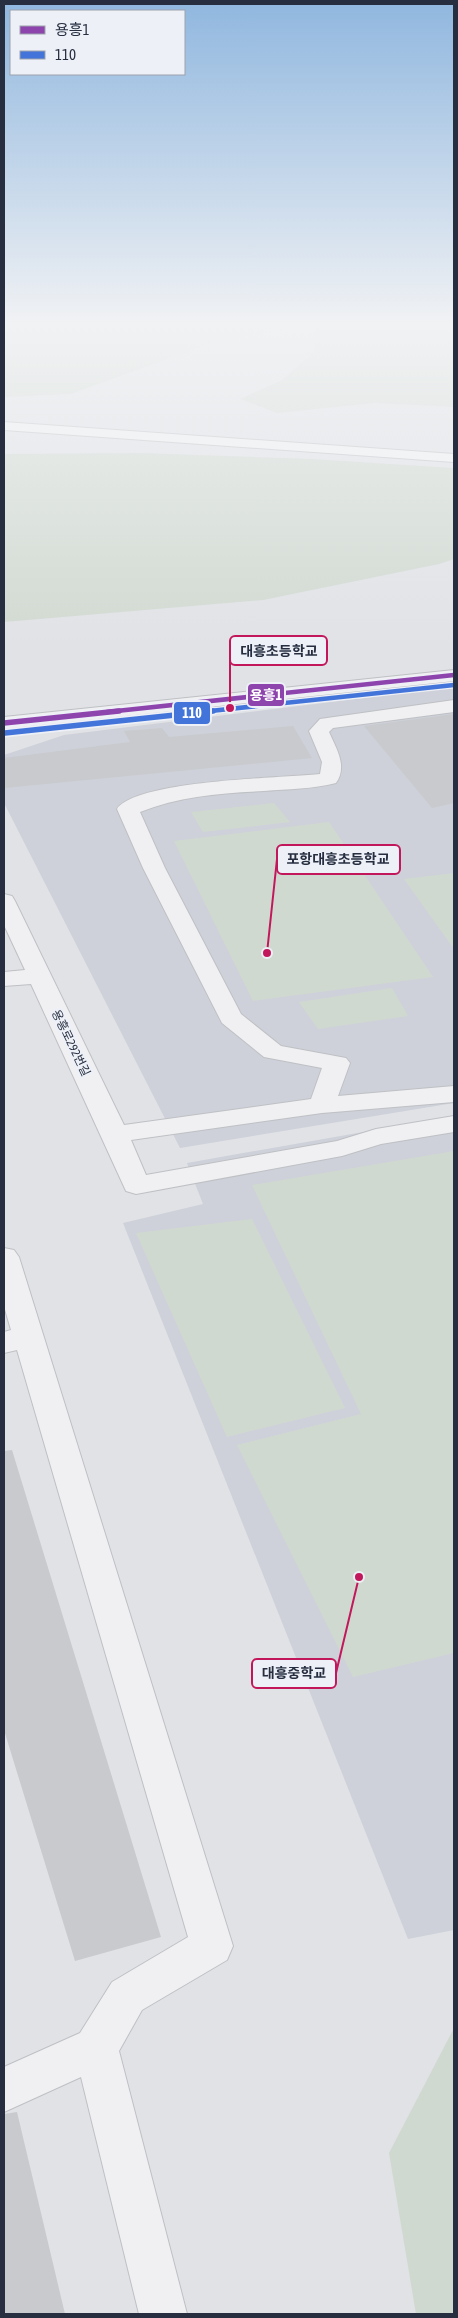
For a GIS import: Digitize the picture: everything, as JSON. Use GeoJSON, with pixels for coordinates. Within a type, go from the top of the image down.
{"type":"FeatureCollection","features":[{"type":"Feature","properties":{"kind":"main road"},"geometry":{"type":"LineString","coordinates":[[105,433],[454,458]]}},
{"type":"Feature","properties":{"kind":"street"},"geometry":{"type":"LineString","coordinates":[[4,722],[454,675]]}},
{"type":"Feature","properties":{"kind":"street"},"geometry":{"type":"LineString","coordinates":[[322,1105],[337,1063],[273,1052],[231,1018],[154,868],[128,809],[154,797],[226,785],[292,784],[329,778],[332,762],[319,731],[328,722],[454,706]]}},
{"type":"Feature","properties":{"kind":"street","name":"용흥로292번길"},"geometry":{"type":"LineString","coordinates":[[4,901],[38,976],[115,1134],[136,1185],[333,1150],[376,1137],[454,1124]]}},
{"type":"Feature","properties":{"kind":"street"},"geometry":{"type":"LineString","coordinates":[[4,979],[38,976]]}},
{"type":"Feature","properties":{"kind":"street"},"geometry":{"type":"LineString","coordinates":[[115,1134],[322,1105],[454,1094]]}},
{"type":"Feature","properties":{"kind":"street"},"geometry":{"type":"LineString","coordinates":[[4,1258],[16,1340],[212,1946],[127,1996],[96,2048],[4,2090]]}},
{"type":"Feature","properties":{"kind":"street"},"geometry":{"type":"LineString","coordinates":[[96,2048],[164,2314]]}},
{"type":"Feature","properties":{"kind":"shaded area"},"geometry":{"type":"Polygon","coordinates":[[[141,453],[312,459],[454,468],[454,559],[439,564],[263,600],[4,622],[4,454],[141,453]]]}},
{"type":"Feature","properties":{"kind":"shaded area"},"geometry":{"type":"Polygon","coordinates":[[[454,687],[454,1103],[180,1148],[4,803],[4,755],[64,735],[454,687]]]}},
{"type":"Feature","properties":{"kind":"shaded area"},"geometry":{"type":"Polygon","coordinates":[[[274,803],[290,822],[203,832],[191,812],[274,803]]]}},
{"type":"Feature","properties":{"kind":"shaded area"},"geometry":{"type":"Polygon","coordinates":[[[329,822],[433,977],[253,1001],[174,841],[329,822]]]}},
{"type":"Feature","properties":{"kind":"shaded area"},"geometry":{"type":"Polygon","coordinates":[[[454,873],[454,949],[404,879],[454,873]]]}},
{"type":"Feature","properties":{"kind":"shaded area"},"geometry":{"type":"Polygon","coordinates":[[[392,988],[408,1016],[318,1029],[299,1002],[392,988]]]}},
{"type":"Feature","properties":{"kind":"shaded area"},"geometry":{"type":"Polygon","coordinates":[[[454,1116],[454,1930],[408,1939],[123,1223],[203,1204],[187,1163],[454,1116]]]}},
{"type":"Feature","properties":{"kind":"shaded area"},"geometry":{"type":"Polygon","coordinates":[[[454,1151],[454,1653],[353,1677],[237,1445],[361,1414],[252,1185],[454,1151]]]}},
{"type":"Feature","properties":{"kind":"shaded area"},"geometry":{"type":"Polygon","coordinates":[[[252,1219],[345,1408],[227,1437],[136,1233],[252,1219]]]}},
{"type":"Feature","properties":{"kind":"shaded area"},"geometry":{"type":"Polygon","coordinates":[[[454,2028],[454,2314],[416,2314],[389,2153],[454,2028]]]}},
{"type":"Feature","properties":{"kind":"building"},"geometry":{"type":"Polygon","coordinates":[[[454,714],[454,803],[432,808],[364,726],[454,714]]]}},
{"type":"Feature","properties":{"kind":"building"},"geometry":{"type":"Polygon","coordinates":[[[293,726],[312,758],[4,788],[4,758],[130,742],[124,731],[162,728],[169,737],[293,726]]]}},
{"type":"Feature","properties":{"kind":"building"},"geometry":{"type":"Polygon","coordinates":[[[12,1450],[161,1937],[75,1961],[4,1730],[4,1451],[12,1450]]]}},
{"type":"Feature","properties":{"kind":"building"},"geometry":{"type":"Polygon","coordinates":[[[17,2112],[65,2314],[4,2314],[4,2114],[17,2112]]]}},
{"type":"Feature","properties":{"kind":"transit line","name":"용흥1"},"geometry":{"type":"LineString","coordinates":[[4,723],[454,675]]}},
{"type":"Feature","properties":{"kind":"transit line","name":"110"},"geometry":{"type":"LineString","coordinates":[[5,733],[454,685]]}},
{"type":"Feature","properties":{"kind":"place","name":"대흥초등학교"},"geometry":{"type":"Point","coordinates":[230,708]}},
{"type":"Feature","properties":{"kind":"place","name":"포항대흥초등학교"},"geometry":{"type":"Point","coordinates":[267,953]}},
{"type":"Feature","properties":{"kind":"place","name":"대흥중학교"},"geometry":{"type":"Point","coordinates":[359,1577]}}]}
